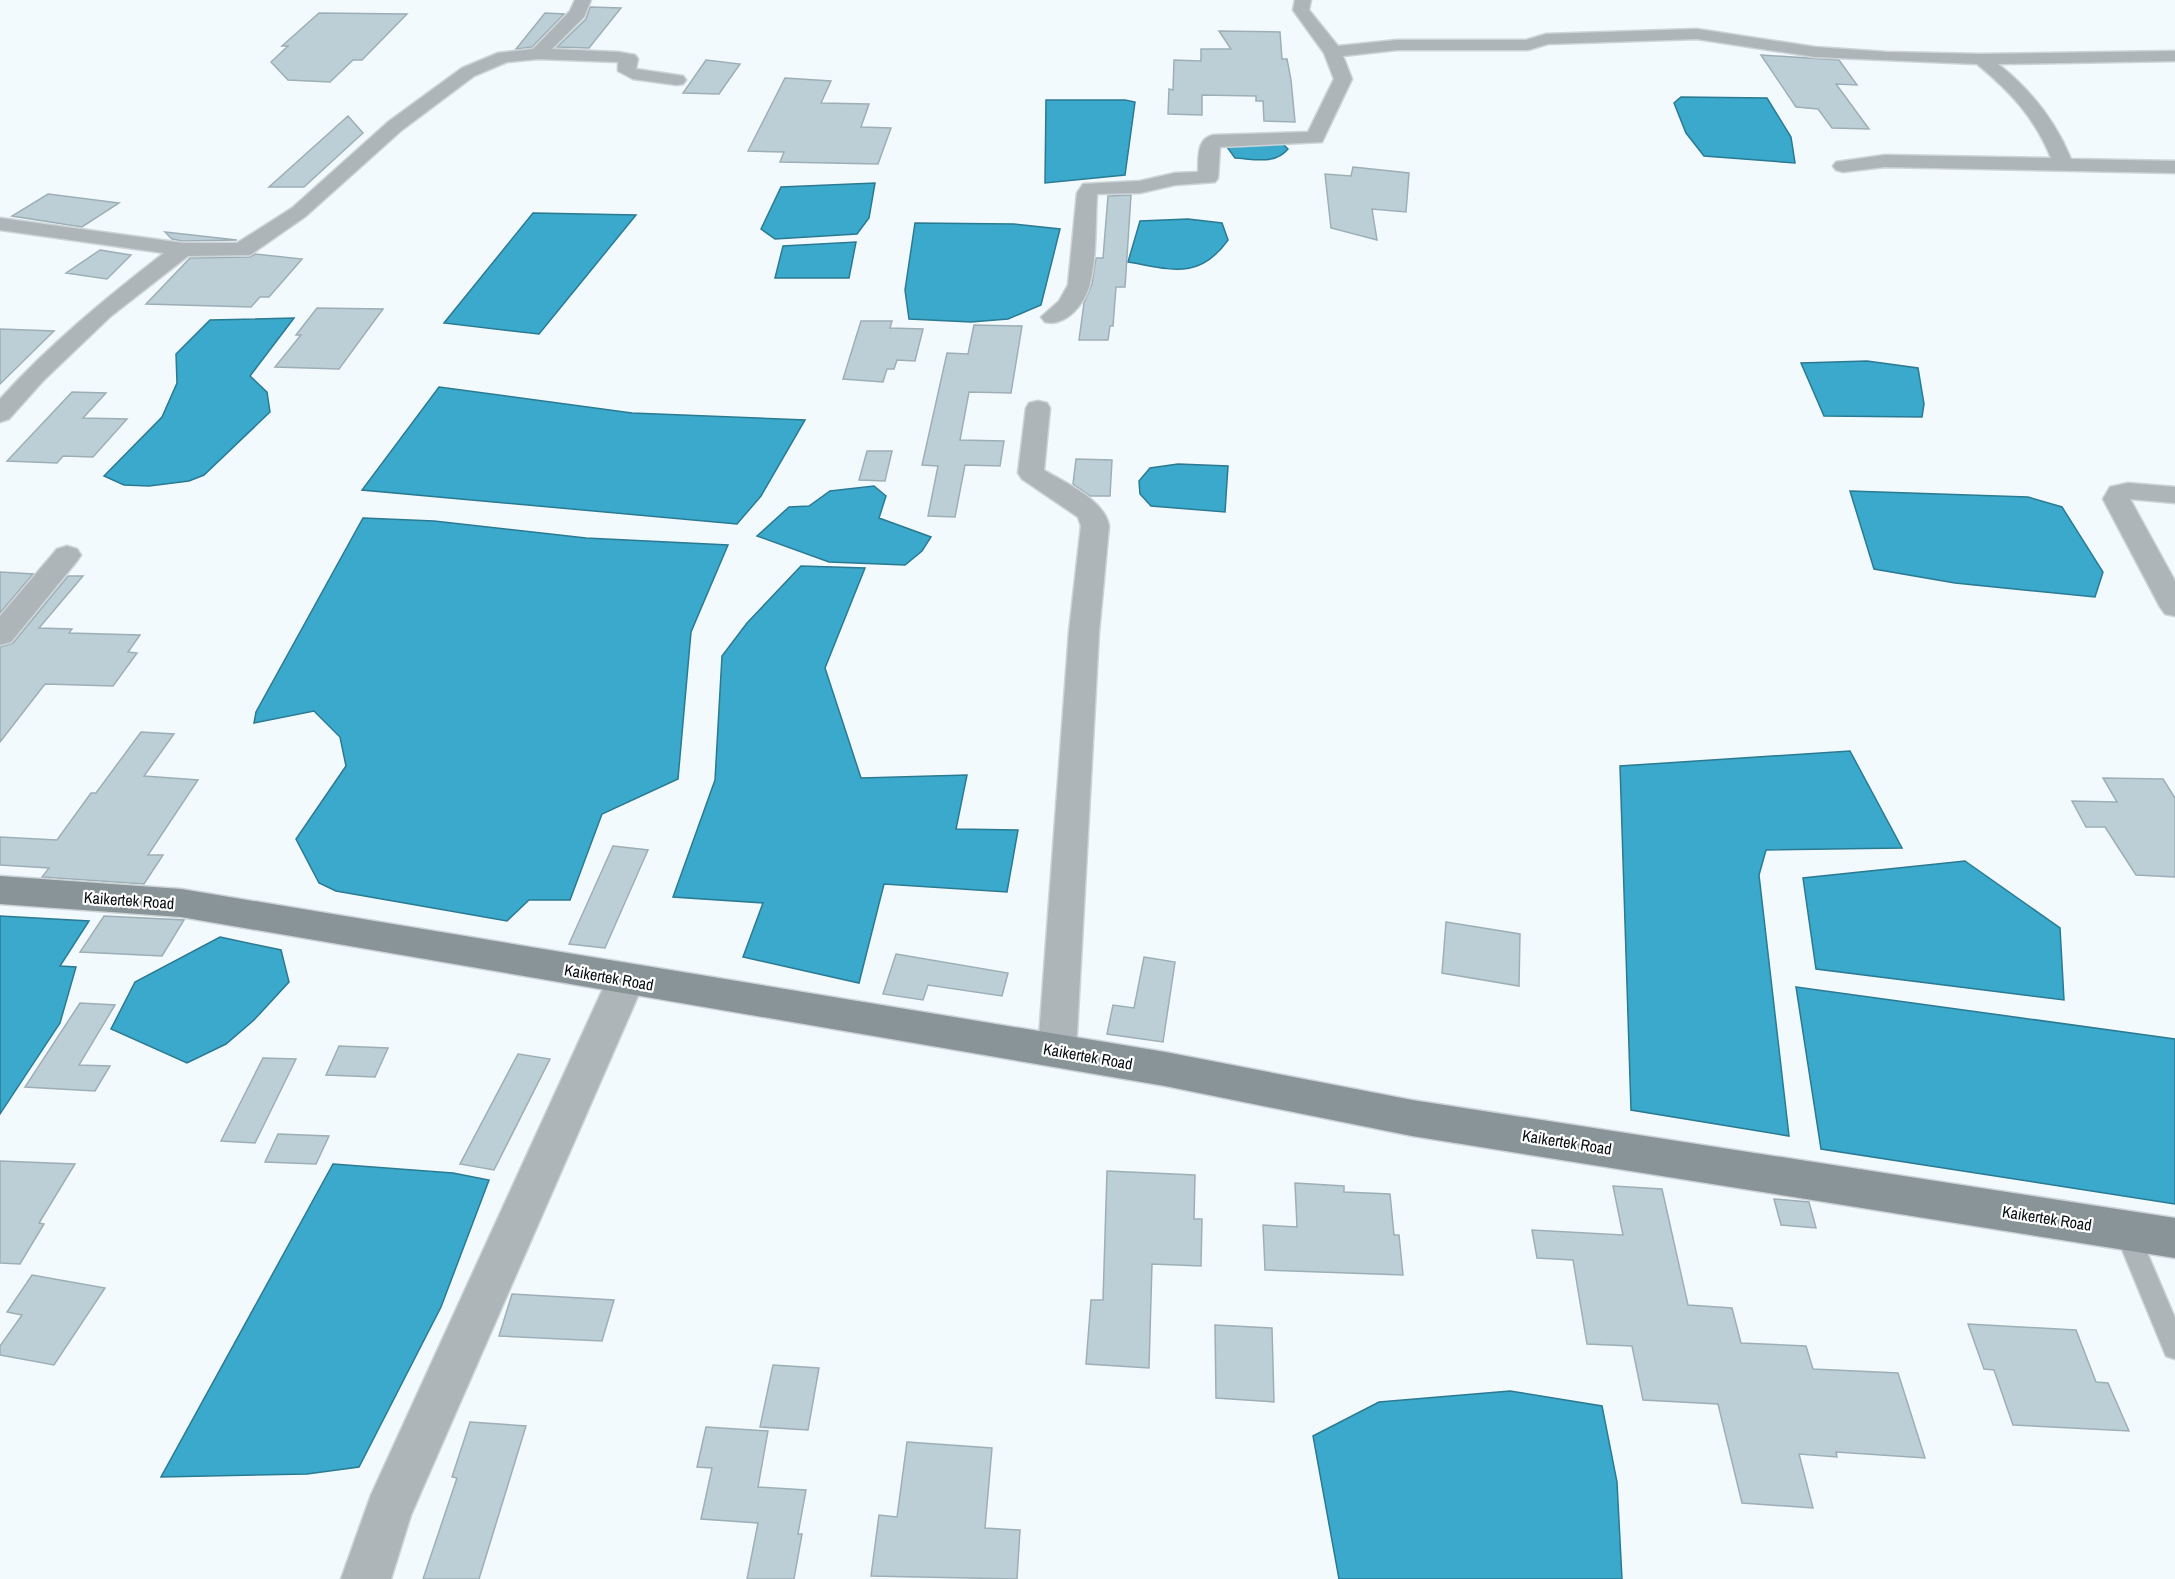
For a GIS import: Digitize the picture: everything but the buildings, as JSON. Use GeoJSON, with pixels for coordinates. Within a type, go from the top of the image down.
{"type":"FeatureCollection","features":[{"type":"Feature","properties":{"kind":"main road","name":"Kaikertek Road"},"geometry":{"type":"LineString","coordinates":[[0,890],[181,903],[626,981],[1057,1051],[1412,1118],[2175,1238]]}},
{"type":"Feature","properties":{"kind":"street"},"geometry":{"type":"LineString","coordinates":[[538,54],[578,14],[583,0]]}},
{"type":"Feature","properties":{"kind":"street"},"geometry":{"type":"LineString","coordinates":[[1053,317],[1068,305],[1079,285],[1087,193],[1090,188],[1140,187],[1174,178],[1208,178],[1210,144],[1213,141],[1315,138],[1343,80],[1333,52],[1301,10],[1303,0]]}},
{"type":"Feature","properties":{"kind":"street"},"geometry":{"type":"LineString","coordinates":[[1333,52],[1397,45],[1528,45],[1546,39],[1697,34],[1815,52],[1887,57],[1981,59],[2175,56]]}},
{"type":"Feature","properties":{"kind":"street"},"geometry":{"type":"LineString","coordinates":[[0,224],[183,249],[242,250],[299,212],[395,126],[468,72],[504,57],[538,54],[628,59],[627,71],[676,80]]}},
{"type":"Feature","properties":{"kind":"street"},"geometry":{"type":"LineString","coordinates":[[1981,59],[2017,88],[2052,133],[2063,164]]}},
{"type":"Feature","properties":{"kind":"street"},"geometry":{"type":"LineString","coordinates":[[1843,166],[1885,161],[2175,167]]}},
{"type":"Feature","properties":{"kind":"street"},"geometry":{"type":"LineString","coordinates":[[0,414],[34,376],[103,311],[183,249]]}},
{"type":"Feature","properties":{"kind":"street"},"geometry":{"type":"LineString","coordinates":[[1038,408],[1031,473],[1088,511],[1094,518],[1095,526],[1084,632],[1057,1051]]}},
{"type":"Feature","properties":{"kind":"street"},"geometry":{"type":"LineString","coordinates":[[2175,495],[2128,491],[2119,493],[2116,498],[2175,607]]}},
{"type":"Feature","properties":{"kind":"street"},"geometry":{"type":"LineString","coordinates":[[0,635],[68,555]]}},
{"type":"Feature","properties":{"kind":"street"},"geometry":{"type":"LineString","coordinates":[[366,1579],[388,1512],[626,981]]}},
{"type":"Feature","properties":{"kind":"lane"},"geometry":{"type":"LineString","coordinates":[[2126,1230],[2175,1347]]}},
{"type":"Feature","properties":{"kind":"water"},"geometry":{"type":"Polygon","coordinates":[[[1681,97],[1767,98],[1791,137],[1795,163],[1704,156],[1686,133],[1674,103],[1681,97]]]}},
{"type":"Feature","properties":{"kind":"water"},"geometry":{"type":"Polygon","coordinates":[[[1046,100],[1135,102],[1125,175],[1045,183],[1046,100]]]}},
{"type":"Feature","properties":{"kind":"water"},"geometry":{"type":"Polygon","coordinates":[[[1283,144],[1288,149],[1283,154],[1264,160],[1235,158],[1227,147],[1283,144]]]}},
{"type":"Feature","properties":{"kind":"water"},"geometry":{"type":"Polygon","coordinates":[[[875,183],[869,218],[857,234],[775,239],[761,229],[781,187],[875,183]]]}},
{"type":"Feature","properties":{"kind":"water"},"geometry":{"type":"Polygon","coordinates":[[[533,213],[636,215],[539,334],[444,323],[533,213]]]}},
{"type":"Feature","properties":{"kind":"water"},"geometry":{"type":"Polygon","coordinates":[[[1188,219],[1222,223],[1228,240],[1206,262],[1195,267],[1170,269],[1128,262],[1140,221],[1188,219]]]}},
{"type":"Feature","properties":{"kind":"water"},"geometry":{"type":"Polygon","coordinates":[[[915,223],[1014,224],[1060,229],[1041,305],[1008,319],[971,322],[909,319],[905,290],[915,223]]]}},
{"type":"Feature","properties":{"kind":"water"},"geometry":{"type":"Polygon","coordinates":[[[856,242],[849,278],[775,278],[783,246],[856,242]]]}},
{"type":"Feature","properties":{"kind":"water"},"geometry":{"type":"Polygon","coordinates":[[[294,318],[250,376],[267,392],[270,412],[204,475],[189,481],[149,486],[124,485],[104,476],[162,417],[177,383],[176,354],[210,320],[294,318]]]}},
{"type":"Feature","properties":{"kind":"water"},"geometry":{"type":"Polygon","coordinates":[[[1867,361],[1918,368],[1924,404],[1922,417],[1824,416],[1801,363],[1867,361]]]}},
{"type":"Feature","properties":{"kind":"water"},"geometry":{"type":"Polygon","coordinates":[[[439,387],[632,413],[805,420],[761,496],[737,524],[362,490],[439,387]]]}},
{"type":"Feature","properties":{"kind":"water"},"geometry":{"type":"Polygon","coordinates":[[[1178,464],[1228,466],[1225,512],[1151,506],[1140,494],[1139,481],[1150,468],[1178,464]]]}},
{"type":"Feature","properties":{"kind":"water"},"geometry":{"type":"Polygon","coordinates":[[[874,486],[886,496],[879,518],[931,537],[922,551],[905,565],[829,562],[757,536],[789,507],[809,506],[830,491],[874,486]]]}},
{"type":"Feature","properties":{"kind":"water"},"geometry":{"type":"Polygon","coordinates":[[[1850,491],[2028,497],[2062,507],[2103,572],[2095,597],[1955,583],[1874,569],[1850,491]]]}},
{"type":"Feature","properties":{"kind":"water"},"geometry":{"type":"Polygon","coordinates":[[[363,518],[434,521],[586,538],[728,545],[691,632],[678,779],[602,814],[570,900],[529,900],[507,921],[336,891],[319,883],[296,839],[346,766],[340,737],[314,711],[254,723],[256,712],[363,518]]]}},
{"type":"Feature","properties":{"kind":"water"},"geometry":{"type":"Polygon","coordinates":[[[801,566],[865,568],[825,668],[861,778],[967,775],[956,829],[1018,830],[1007,892],[884,884],[859,983],[743,957],[763,903],[673,897],[715,780],[722,656],[747,623],[801,566]]]}},
{"type":"Feature","properties":{"kind":"water"},"geometry":{"type":"Polygon","coordinates":[[[1850,751],[1902,848],[1766,850],[1759,875],[1789,1136],[1631,1110],[1620,766],[1850,751]]]}},
{"type":"Feature","properties":{"kind":"water"},"geometry":{"type":"Polygon","coordinates":[[[1965,861],[2060,928],[2064,1000],[1816,969],[1803,878],[1965,861]]]}},
{"type":"Feature","properties":{"kind":"water"},"geometry":{"type":"Polygon","coordinates":[[[0,916],[89,921],[60,966],[76,967],[60,1023],[0,1114],[0,916]]]}},
{"type":"Feature","properties":{"kind":"water"},"geometry":{"type":"Polygon","coordinates":[[[220,937],[281,950],[289,982],[254,1020],[226,1044],[187,1063],[111,1029],[135,982],[220,937]]]}},
{"type":"Feature","properties":{"kind":"water"},"geometry":{"type":"Polygon","coordinates":[[[1796,987],[2175,1039],[2175,1204],[1821,1149],[1796,987]]]}},
{"type":"Feature","properties":{"kind":"water"},"geometry":{"type":"Polygon","coordinates":[[[333,1164],[453,1173],[489,1180],[441,1307],[359,1467],[307,1474],[161,1477],[333,1164]]]}},
{"type":"Feature","properties":{"kind":"water"},"geometry":{"type":"Polygon","coordinates":[[[1510,1391],[1602,1406],[1617,1482],[1622,1579],[1339,1579],[1313,1436],[1379,1402],[1510,1391]]]}}]}
